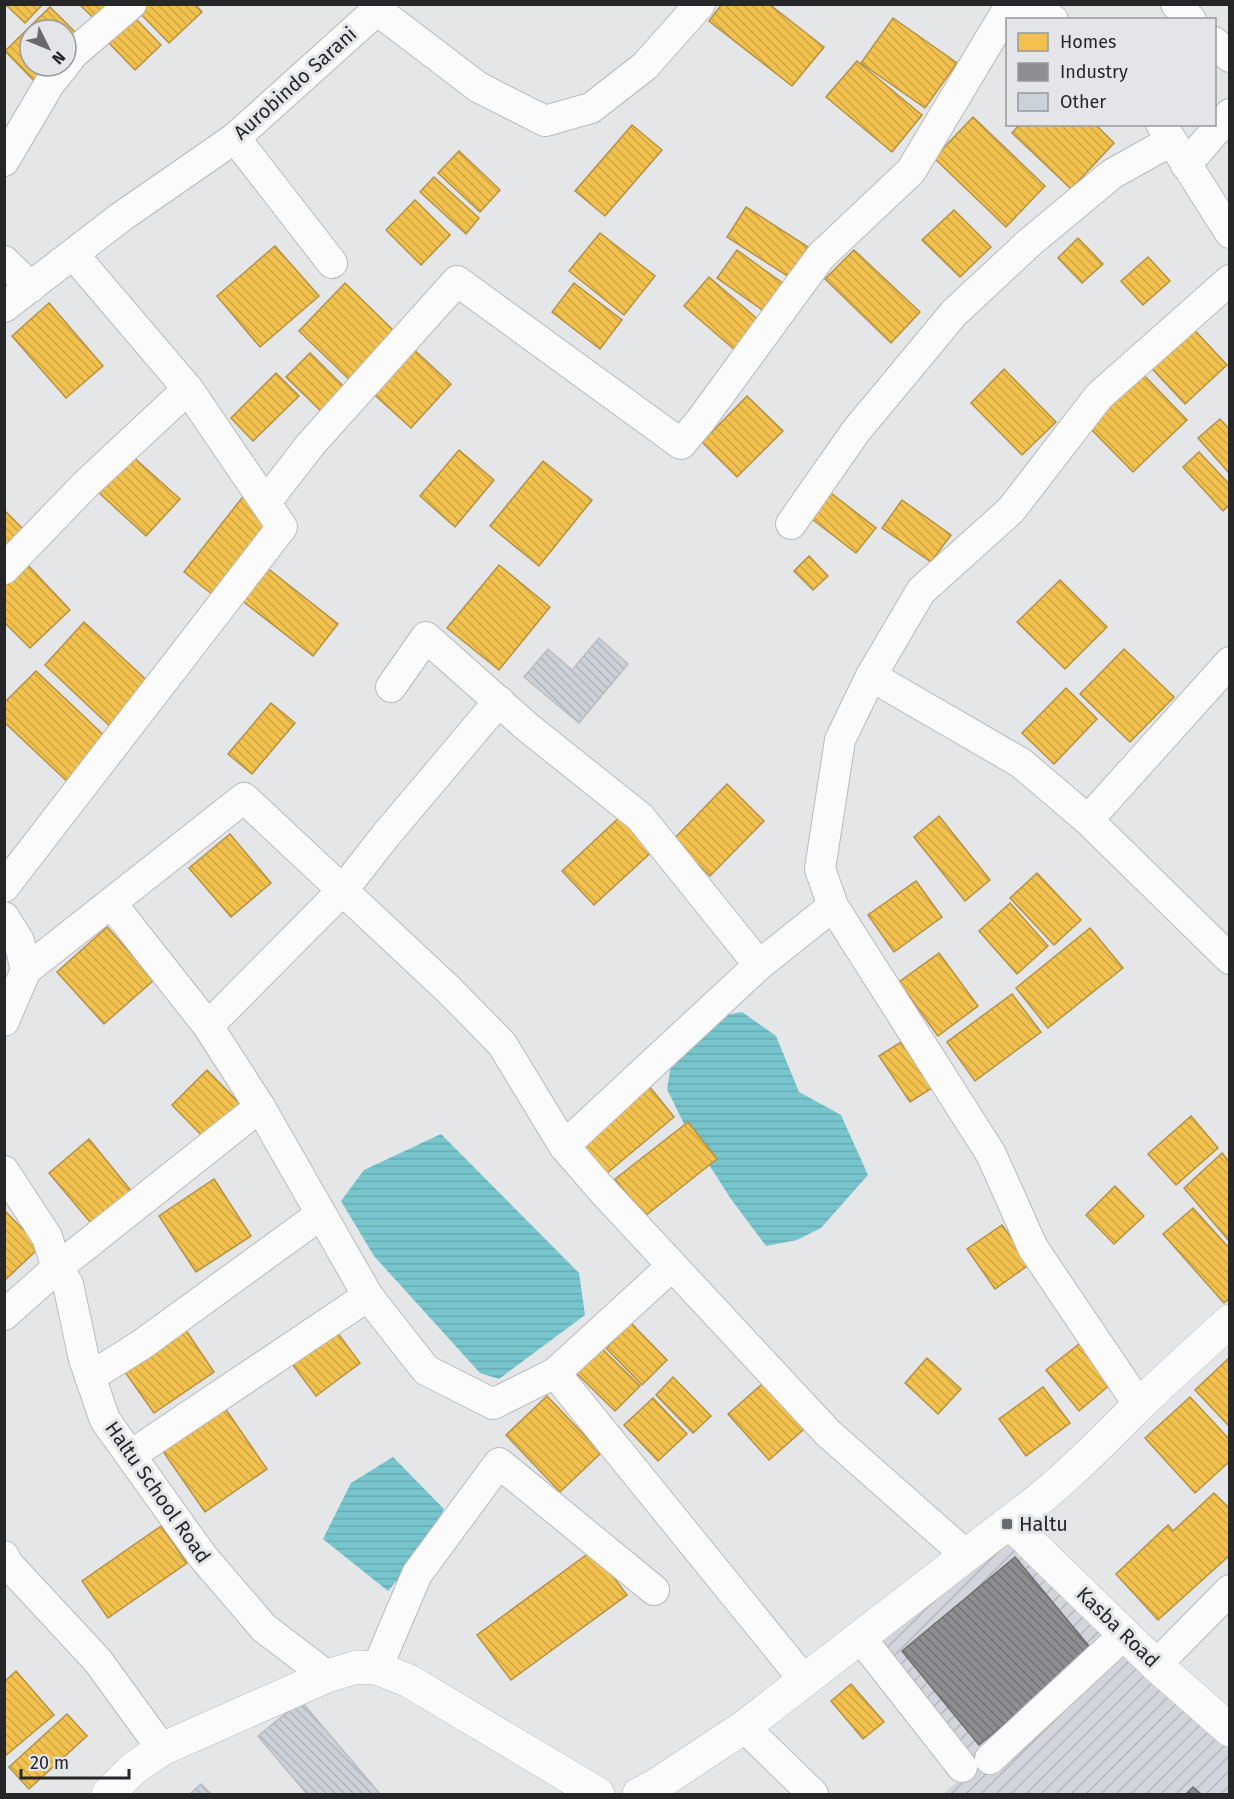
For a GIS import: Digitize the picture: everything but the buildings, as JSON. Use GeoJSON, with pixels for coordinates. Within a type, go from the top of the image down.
{"type":"FeatureCollection","features":[{"type":"Feature","properties":{"kind":"main road"},"geometry":{"type":"LineString","coordinates":[[652,1792],[744,1727],[1038,1502],[1230,1320]]}},
{"type":"Feature","properties":{"kind":"main road","name":"Kasba Road"},"geometry":{"type":"LineString","coordinates":[[1007,1524],[1014,1526],[1156,1665],[1230,1730]]}},
{"type":"Feature","properties":{"kind":"main road"},"geometry":{"type":"LineString","coordinates":[[108,1794],[134,1768],[162,1749],[327,1676],[357,1667],[377,1668],[410,1681],[598,1794]]}},
{"type":"Feature","properties":{"kind":"street"},"geometry":{"type":"LineString","coordinates":[[78,50],[131,4]]}},
{"type":"Feature","properties":{"kind":"street","name":"Aurobindo Sarani"},"geometry":{"type":"LineString","coordinates":[[4,307],[121,217],[235,138],[376,6],[478,87],[545,121],[591,108],[645,66],[700,4]]}},
{"type":"Feature","properties":{"kind":"street"},"geometry":{"type":"LineString","coordinates":[[266,502],[310,444],[457,281],[681,444],[821,256],[910,171],[1011,4]]}},
{"type":"Feature","properties":{"kind":"street"},"geometry":{"type":"LineString","coordinates":[[1176,4],[1189,18]]}},
{"type":"Feature","properties":{"kind":"street"},"geometry":{"type":"LineString","coordinates":[[1216,43],[1230,57]]}},
{"type":"Feature","properties":{"kind":"street"},"geometry":{"type":"LineString","coordinates":[[4,161],[54,78]]}},
{"type":"Feature","properties":{"kind":"street"},"geometry":{"type":"LineString","coordinates":[[1216,121],[1230,114]]}},
{"type":"Feature","properties":{"kind":"street"},"geometry":{"type":"LineString","coordinates":[[791,524],[856,431],[954,313],[1029,243],[1112,174],[1206,126]]}},
{"type":"Feature","properties":{"kind":"street"},"geometry":{"type":"LineString","coordinates":[[235,138],[332,263]]}},
{"type":"Feature","properties":{"kind":"street"},"geometry":{"type":"LineString","coordinates":[[1173,143],[1230,233]]}},
{"type":"Feature","properties":{"kind":"street"},"geometry":{"type":"LineString","coordinates":[[4,887],[282,527],[188,389],[73,254]]}},
{"type":"Feature","properties":{"kind":"street"},"geometry":{"type":"LineString","coordinates":[[4,261],[30,286]]}},
{"type":"Feature","properties":{"kind":"street"},"geometry":{"type":"LineString","coordinates":[[1139,1405],[1033,1248],[991,1154],[833,906],[820,869],[840,740],[871,676],[921,591],[1011,510],[1099,396],[1230,280]]}},
{"type":"Feature","properties":{"kind":"street"},"geometry":{"type":"LineString","coordinates":[[4,568],[86,484],[188,389]]}},
{"type":"Feature","properties":{"kind":"street"},"geometry":{"type":"LineString","coordinates":[[391,687],[426,637],[526,726],[640,817],[759,965]]}},
{"type":"Feature","properties":{"kind":"street"},"geometry":{"type":"LineString","coordinates":[[1088,820],[1230,662]]}},
{"type":"Feature","properties":{"kind":"street"},"geometry":{"type":"LineString","coordinates":[[871,676],[1021,763],[1088,820],[1230,959]]}},
{"type":"Feature","properties":{"kind":"street"},"geometry":{"type":"LineString","coordinates":[[208,1026],[342,891],[499,701]]}},
{"type":"Feature","properties":{"kind":"street"},"geometry":{"type":"LineString","coordinates":[[4,1021],[26,970],[244,798],[448,990],[502,1044],[564,1146],[672,1266],[828,1433],[966,1556]]}},
{"type":"Feature","properties":{"kind":"street"},"geometry":{"type":"LineString","coordinates":[[111,903],[208,1026],[260,1107],[368,1296],[426,1370],[493,1404],[555,1373],[672,1266]]}},
{"type":"Feature","properties":{"kind":"street"},"geometry":{"type":"LineString","coordinates":[[564,1146],[759,965],[833,906]]}},
{"type":"Feature","properties":{"kind":"street"},"geometry":{"type":"LineString","coordinates":[[4,917],[19,941],[26,970]]}},
{"type":"Feature","properties":{"kind":"street"},"geometry":{"type":"LineString","coordinates":[[4,1314],[57,1268],[260,1107]]}},
{"type":"Feature","properties":{"kind":"street","name":"Haltu School Road"},"geometry":{"type":"LineString","coordinates":[[4,1171],[47,1237],[57,1268],[68,1284],[84,1359],[105,1420],[203,1557],[264,1628],[327,1676]]}},
{"type":"Feature","properties":{"kind":"street"},"geometry":{"type":"LineString","coordinates":[[90,1377],[141,1345],[320,1215]]}},
{"type":"Feature","properties":{"kind":"street"},"geometry":{"type":"LineString","coordinates":[[131,1455],[368,1296]]}},
{"type":"Feature","properties":{"kind":"street"},"geometry":{"type":"LineString","coordinates":[[555,1373],[804,1680]]}},
{"type":"Feature","properties":{"kind":"street"},"geometry":{"type":"LineString","coordinates":[[377,1668],[417,1574],[499,1463],[654,1590]]}},
{"type":"Feature","properties":{"kind":"street"},"geometry":{"type":"LineString","coordinates":[[4,1556],[7,1563],[98,1660],[162,1749]]}},
{"type":"Feature","properties":{"kind":"street"},"geometry":{"type":"LineString","coordinates":[[1156,1665],[1230,1590]]}},
{"type":"Feature","properties":{"kind":"street"},"geometry":{"type":"LineString","coordinates":[[990,1759],[1125,1634]]}},
{"type":"Feature","properties":{"kind":"street"},"geometry":{"type":"LineString","coordinates":[[860,1637],[962,1767]]}},
{"type":"Feature","properties":{"kind":"street"},"geometry":{"type":"LineString","coordinates":[[744,1727],[813,1794]]}},
{"type":"Feature","properties":{"kind":"shaded area"},"geometry":{"type":"Polygon","coordinates":[[[1010,1541],[1221,1743],[1229,1748],[1229,1794],[943,1794],[972,1769],[876,1639],[1010,1541]]]}},
{"type":"Feature","properties":{"kind":"water"},"geometry":{"type":"Polygon","coordinates":[[[742,1012],[776,1036],[799,1092],[841,1115],[868,1175],[821,1228],[797,1240],[766,1246],[731,1199],[688,1132],[667,1089],[678,1024],[742,1012]]]}},
{"type":"Feature","properties":{"kind":"water"},"geometry":{"type":"Polygon","coordinates":[[[441,1134],[579,1273],[585,1315],[499,1379],[480,1373],[374,1256],[341,1201],[364,1170],[441,1134]]]}},
{"type":"Feature","properties":{"kind":"water"},"geometry":{"type":"Polygon","coordinates":[[[393,1457],[444,1509],[426,1546],[388,1591],[323,1539],[351,1483],[393,1457]]]}},
{"type":"Feature","properties":{"kind":"place","name":"Haltu"},"geometry":{"type":"Point","coordinates":[1007,1524]}}]}
